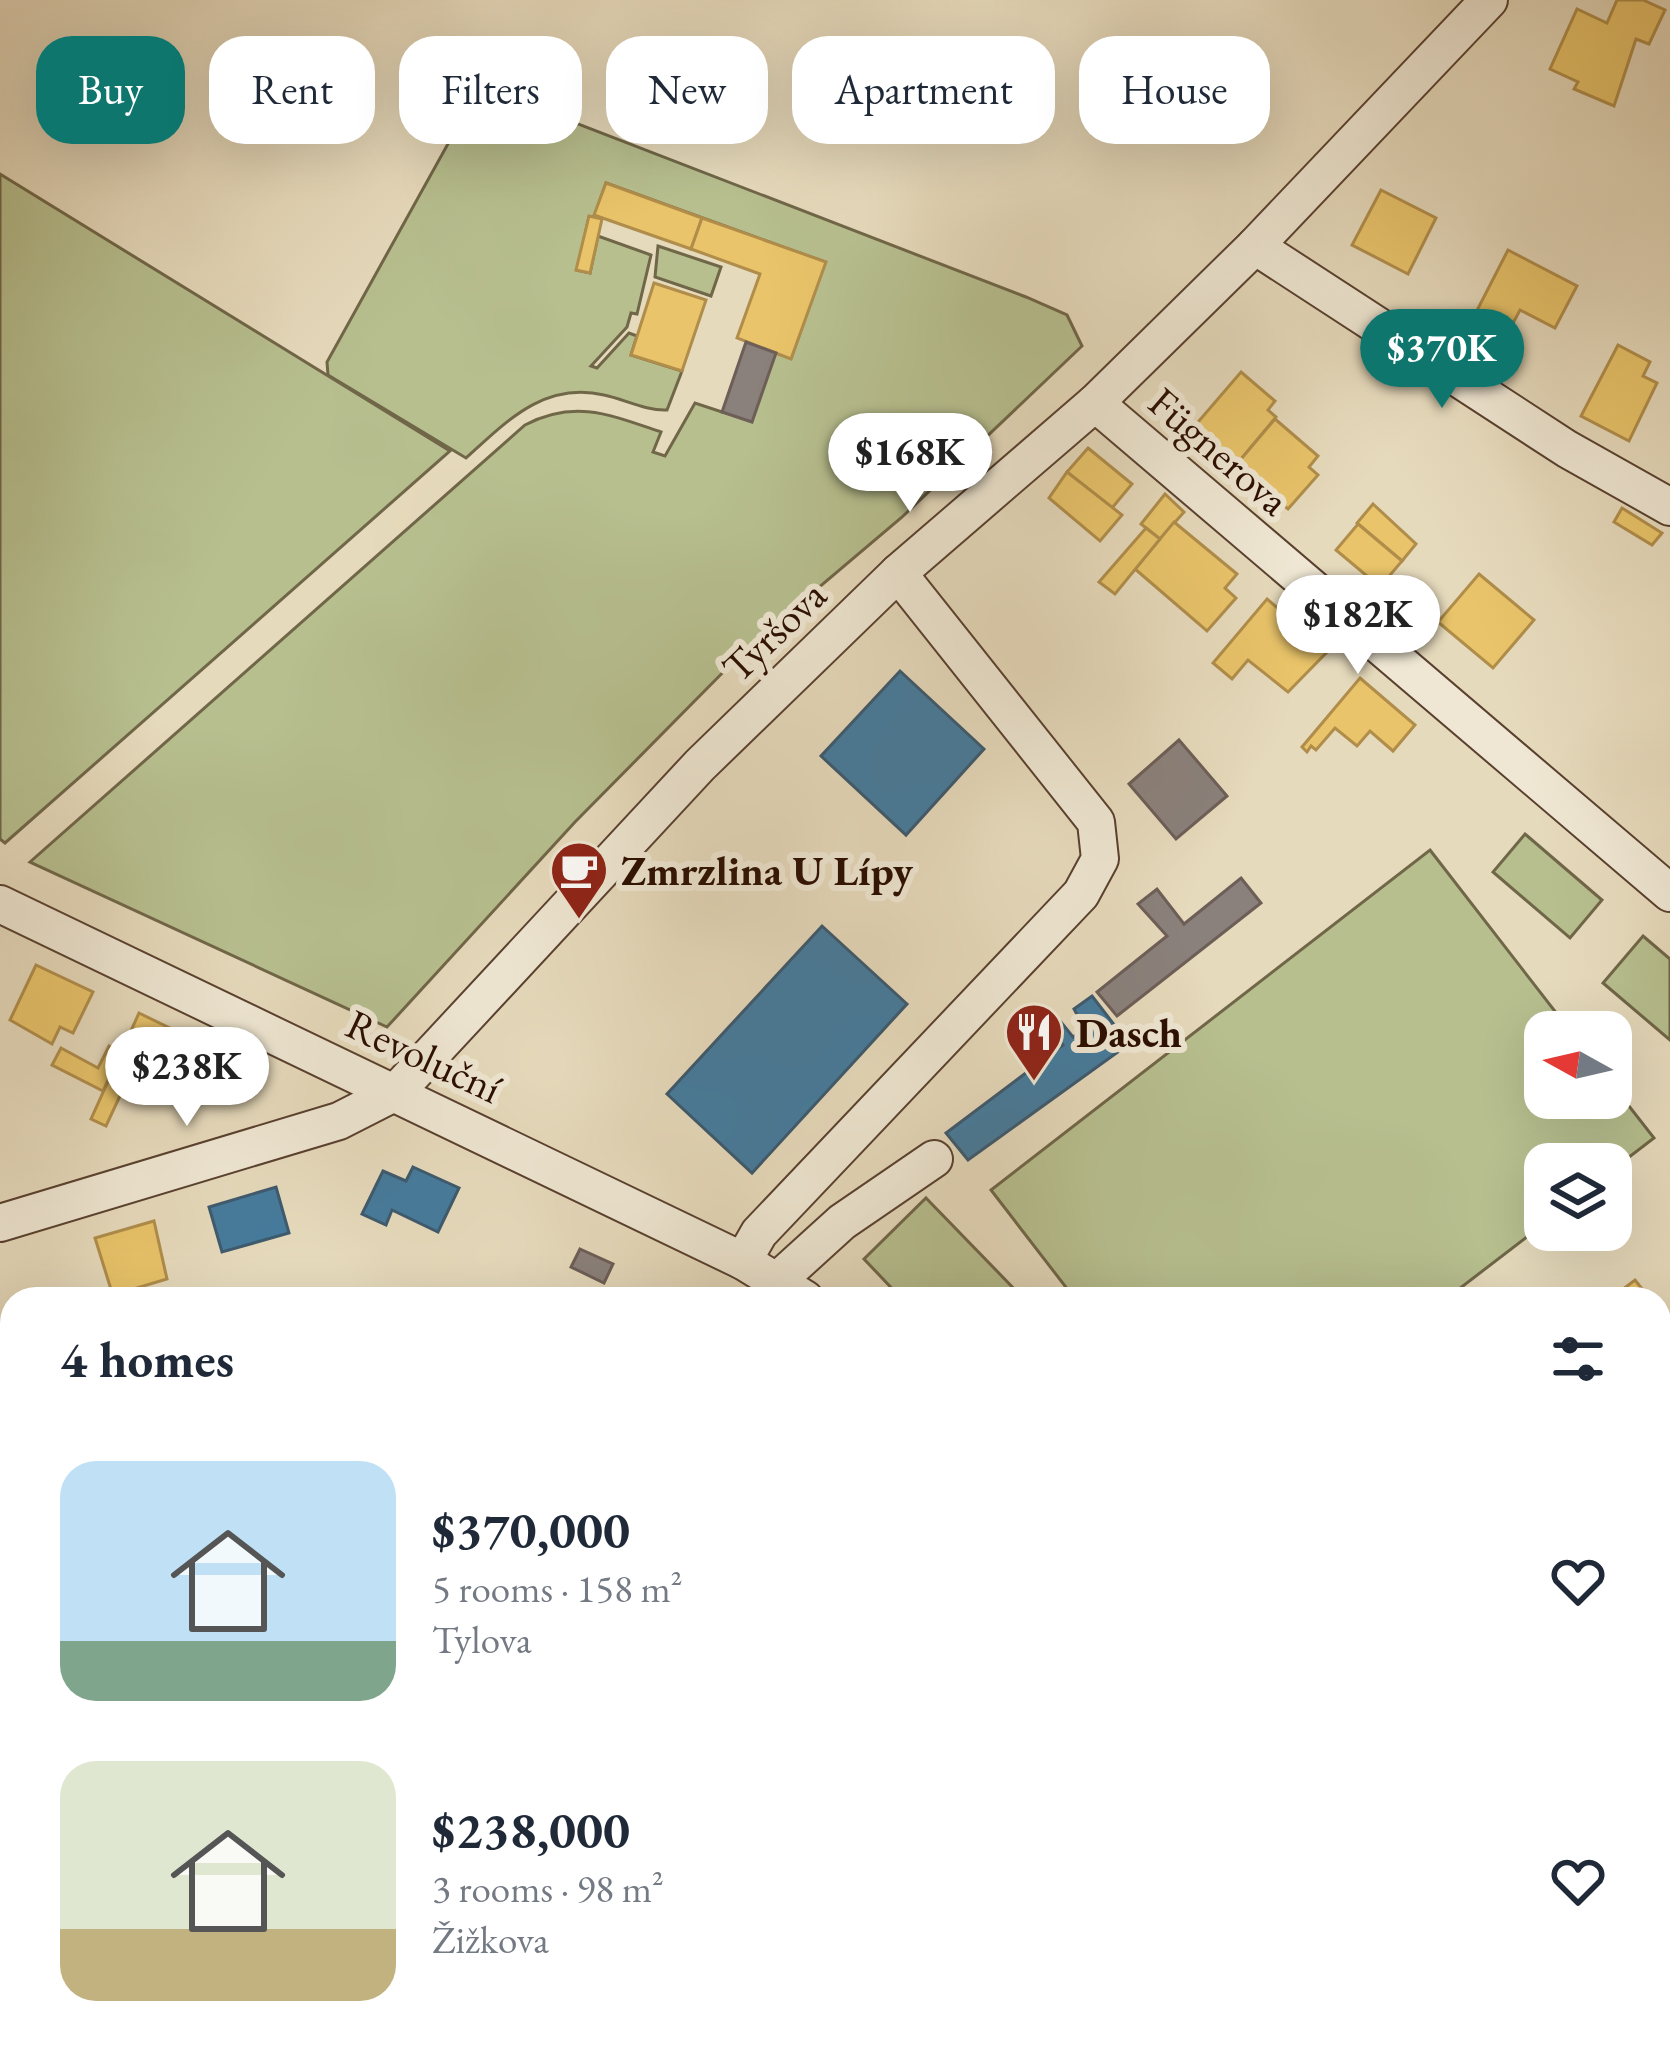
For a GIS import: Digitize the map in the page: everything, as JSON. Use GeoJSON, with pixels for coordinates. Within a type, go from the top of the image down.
{"type":"FeatureCollection","features":[{"type":"Feature","properties":{"kind":"street","name":"Tyršova"},"geometry":{"type":"LineString","coordinates":[[396,1092],[700,765],[898,573],[1095,403],[1256,246],[1489,0]]}},
{"type":"Feature","properties":{"kind":"street"},"geometry":{"type":"LineString","coordinates":[[1256,246],[1567,449],[1670,507]]}},
{"type":"Feature","properties":{"kind":"street","name":"Fügnerova"},"geometry":{"type":"LineString","coordinates":[[1095,403],[1670,893]]}},
{"type":"Feature","properties":{"kind":"street"},"geometry":{"type":"LineString","coordinates":[[743,1261],[759,1233],[1081,894],[1100,859],[1096,822],[898,573]]}},
{"type":"Feature","properties":{"kind":"street","name":"Revoluční"},"geometry":{"type":"LineString","coordinates":[[0,904],[743,1261],[786,1287]]}},
{"type":"Feature","properties":{"kind":"street"},"geometry":{"type":"LineString","coordinates":[[0,1223],[339,1121],[396,1092]]}},
{"type":"Feature","properties":{"kind":"street"},"geometry":{"type":"LineString","coordinates":[[793,1287],[842,1222],[934,1159]]}},
{"type":"Feature","properties":{"kind":"green space"},"geometry":{"type":"Polygon","coordinates":[[[582,125],[606,135],[606,144],[630,144],[1067,315],[1082,346],[901,518],[746,649],[575,822],[387,1027],[30,862],[525,425],[560,413],[609,415],[661,432],[653,452],[665,456],[695,403],[722,412],[776,353],[791,358],[825,262],[606,183],[594,217],[589,217],[577,270],[590,273],[598,236],[651,255],[637,314],[631,313],[627,327],[591,366],[597,368],[629,333],[637,336],[631,355],[682,371],[667,410],[604,395],[563,394],[528,408],[466,458],[328,375],[327,362],[448,144],[582,144],[582,125]]]}},
{"type":"Feature","properties":{"kind":"green space"},"geometry":{"type":"Polygon","coordinates":[[[0,174],[450,451],[5,843],[0,839],[0,174]]]}},
{"type":"Feature","properties":{"kind":"green space"},"geometry":{"type":"Polygon","coordinates":[[[658,246],[721,267],[711,296],[655,277],[658,246]]]}},
{"type":"Feature","properties":{"kind":"green space"},"geometry":{"type":"Polygon","coordinates":[[[1525,834],[1602,900],[1570,938],[1493,872],[1525,834]]]}},
{"type":"Feature","properties":{"kind":"green space"},"geometry":{"type":"Polygon","coordinates":[[[1430,850],[1555,1011],[1524,1011],[1524,1119],[1632,1119],[1632,1110],[1654,1138],[1632,1155],[1632,1143],[1524,1143],[1524,1239],[1462,1287],[1066,1287],[991,1190],[1430,850]]]}},
{"type":"Feature","properties":{"kind":"green space"},"geometry":{"type":"Polygon","coordinates":[[[1643,936],[1670,959],[1670,1040],[1603,983],[1643,936]]]}},
{"type":"Feature","properties":{"kind":"green space"},"geometry":{"type":"Polygon","coordinates":[[[926,1198],[1012,1287],[891,1287],[864,1259],[926,1198]]]}},
{"type":"Feature","properties":{"kind":"building: Homes"},"geometry":{"type":"Polygon","coordinates":[[[1617,0],[1643,0],[1665,10],[1649,44],[1636,39],[1614,106],[1574,89],[1578,82],[1550,69],[1577,9],[1607,23],[1617,0]]]}},
{"type":"Feature","properties":{"kind":"building: Homes"},"geometry":{"type":"Polygon","coordinates":[[[606,183],[702,218],[691,249],[594,215],[606,183]]]}},
{"type":"Feature","properties":{"kind":"building: Homes"},"geometry":{"type":"Polygon","coordinates":[[[1381,190],[1436,218],[1408,274],[1352,245],[1381,190]]]}},
{"type":"Feature","properties":{"kind":"building: Homes"},"geometry":{"type":"Polygon","coordinates":[[[589,216],[602,219],[590,273],[576,270],[589,216]]]}},
{"type":"Feature","properties":{"kind":"building: Homes"},"geometry":{"type":"Polygon","coordinates":[[[702,218],[826,262],[791,359],[737,338],[760,274],[691,249],[702,218]]]}},
{"type":"Feature","properties":{"kind":"building: Homes"},"geometry":{"type":"Polygon","coordinates":[[[1508,250],[1577,286],[1555,328],[1520,310],[1501,346],[1468,328],[1508,250]]]}},
{"type":"Feature","properties":{"kind":"building: Homes"},"geometry":{"type":"Polygon","coordinates":[[[654,283],[706,300],[682,371],[631,355],[654,283]]]}},
{"type":"Feature","properties":{"kind":"building: Homes"},"geometry":{"type":"Polygon","coordinates":[[[1618,345],[1650,362],[1643,376],[1657,383],[1629,441],[1581,416],[1618,345]]]}},
{"type":"Feature","properties":{"kind":"building: Homes"},"geometry":{"type":"Polygon","coordinates":[[[1241,372],[1275,401],[1268,410],[1276,417],[1236,465],[1192,429],[1241,372]]]}},
{"type":"Feature","properties":{"kind":"building: Homes"},"geometry":{"type":"Polygon","coordinates":[[[1275,419],[1318,456],[1309,467],[1318,475],[1288,509],[1236,465],[1275,419]]]}},
{"type":"Feature","properties":{"kind":"building: Homes"},"geometry":{"type":"Polygon","coordinates":[[[1088,448],[1132,484],[1112,508],[1067,472],[1088,448]]]}},
{"type":"Feature","properties":{"kind":"building: Homes"},"geometry":{"type":"Polygon","coordinates":[[[1067,472],[1122,515],[1100,541],[1049,498],[1067,472]]]}},
{"type":"Feature","properties":{"kind":"building: Homes"},"geometry":{"type":"Polygon","coordinates":[[[1165,494],[1184,512],[1160,539],[1141,524],[1165,494]]]}},
{"type":"Feature","properties":{"kind":"building: Homes"},"geometry":{"type":"Polygon","coordinates":[[[1373,504],[1416,544],[1402,561],[1357,523],[1373,504]]]}},
{"type":"Feature","properties":{"kind":"building: Homes"},"geometry":{"type":"Polygon","coordinates":[[[1622,508],[1662,533],[1652,545],[1614,522],[1622,508]]]}},
{"type":"Feature","properties":{"kind":"building: Homes"},"geometry":{"type":"Polygon","coordinates":[[[1174,522],[1237,574],[1225,588],[1236,598],[1207,631],[1135,569],[1174,522]]]}},
{"type":"Feature","properties":{"kind":"building: Homes"},"geometry":{"type":"Polygon","coordinates":[[[1358,524],[1402,561],[1380,587],[1336,550],[1358,524]]]}},
{"type":"Feature","properties":{"kind":"building: Homes"},"geometry":{"type":"Polygon","coordinates":[[[1146,528],[1160,539],[1115,594],[1099,582],[1146,528]]]}},
{"type":"Feature","properties":{"kind":"building: Homes"},"geometry":{"type":"Polygon","coordinates":[[[1479,574],[1534,620],[1493,668],[1438,622],[1479,574]]]}},
{"type":"Feature","properties":{"kind":"building: Homes"},"geometry":{"type":"Polygon","coordinates":[[[1267,599],[1328,651],[1288,692],[1248,660],[1232,679],[1213,663],[1267,599]]]}},
{"type":"Feature","properties":{"kind":"building: Homes"},"geometry":{"type":"Polygon","coordinates":[[[1360,678],[1415,725],[1393,751],[1370,731],[1357,746],[1335,728],[1316,750],[1311,746],[1307,752],[1302,747],[1360,678]]]}},
{"type":"Feature","properties":{"kind":"building: Homes"},"geometry":{"type":"Polygon","coordinates":[[[36,965],[93,992],[73,1033],[60,1027],[52,1044],[10,1020],[36,965]]]}},
{"type":"Feature","properties":{"kind":"building: Homes"},"geometry":{"type":"Polygon","coordinates":[[[139,1013],[229,1057],[210,1097],[145,1067],[147,1062],[138,1057],[106,1126],[91,1119],[139,1013]]]}},
{"type":"Feature","properties":{"kind":"building: Homes"},"geometry":{"type":"Polygon","coordinates":[[[109,1046],[121,1053],[103,1091],[52,1065],[61,1048],[98,1068],[109,1046]]]}},
{"type":"Feature","properties":{"kind":"building: Homes"},"geometry":{"type":"Polygon","coordinates":[[[154,1221],[167,1279],[140,1287],[110,1287],[95,1238],[154,1221]]]}},
{"type":"Feature","properties":{"kind":"building: Public"},"geometry":{"type":"Polygon","coordinates":[[[900,671],[984,749],[906,835],[821,756],[900,671]]]}},
{"type":"Feature","properties":{"kind":"building: Public"},"geometry":{"type":"Polygon","coordinates":[[[822,926],[907,1004],[752,1173],[667,1094],[822,926]]]}},
{"type":"Feature","properties":{"kind":"building: Public"},"geometry":{"type":"Polygon","coordinates":[[[1092,996],[1129,1044],[968,1160],[946,1133],[1063,1045],[1051,1030],[1061,1022],[1073,1037],[1085,1029],[1074,1009],[1092,996]]]}},
{"type":"Feature","properties":{"kind":"building: Public"},"geometry":{"type":"Polygon","coordinates":[[[413,1167],[459,1188],[438,1232],[392,1210],[386,1225],[362,1214],[383,1171],[406,1181],[413,1167]]]}},
{"type":"Feature","properties":{"kind":"building: Public"},"geometry":{"type":"Polygon","coordinates":[[[276,1187],[289,1233],[222,1252],[209,1207],[276,1187]]]}},
{"type":"Feature","properties":{"kind":"building: Industry"},"geometry":{"type":"Polygon","coordinates":[[[746,342],[776,353],[752,422],[722,412],[746,342]]]}},
{"type":"Feature","properties":{"kind":"building: Industry"},"geometry":{"type":"Polygon","coordinates":[[[1179,740],[1227,796],[1176,839],[1129,784],[1179,740]]]}},
{"type":"Feature","properties":{"kind":"building: Industry"},"geometry":{"type":"Polygon","coordinates":[[[1241,878],[1261,903],[1117,1016],[1097,992],[1167,936],[1138,904],[1157,889],[1184,924],[1241,878]]]}},
{"type":"Feature","properties":{"kind":"building: Industry"},"geometry":{"type":"Polygon","coordinates":[[[580,1249],[613,1264],[604,1283],[571,1267],[580,1249]]]}},
{"type":"Feature","properties":{"kind":"place","name":"Zmrzlina U Lípy"},"geometry":{"type":"Point","coordinates":[579,921]}},
{"type":"Feature","properties":{"kind":"place","name":"Dasch"},"geometry":{"type":"Point","coordinates":[1034,1083]}}]}
